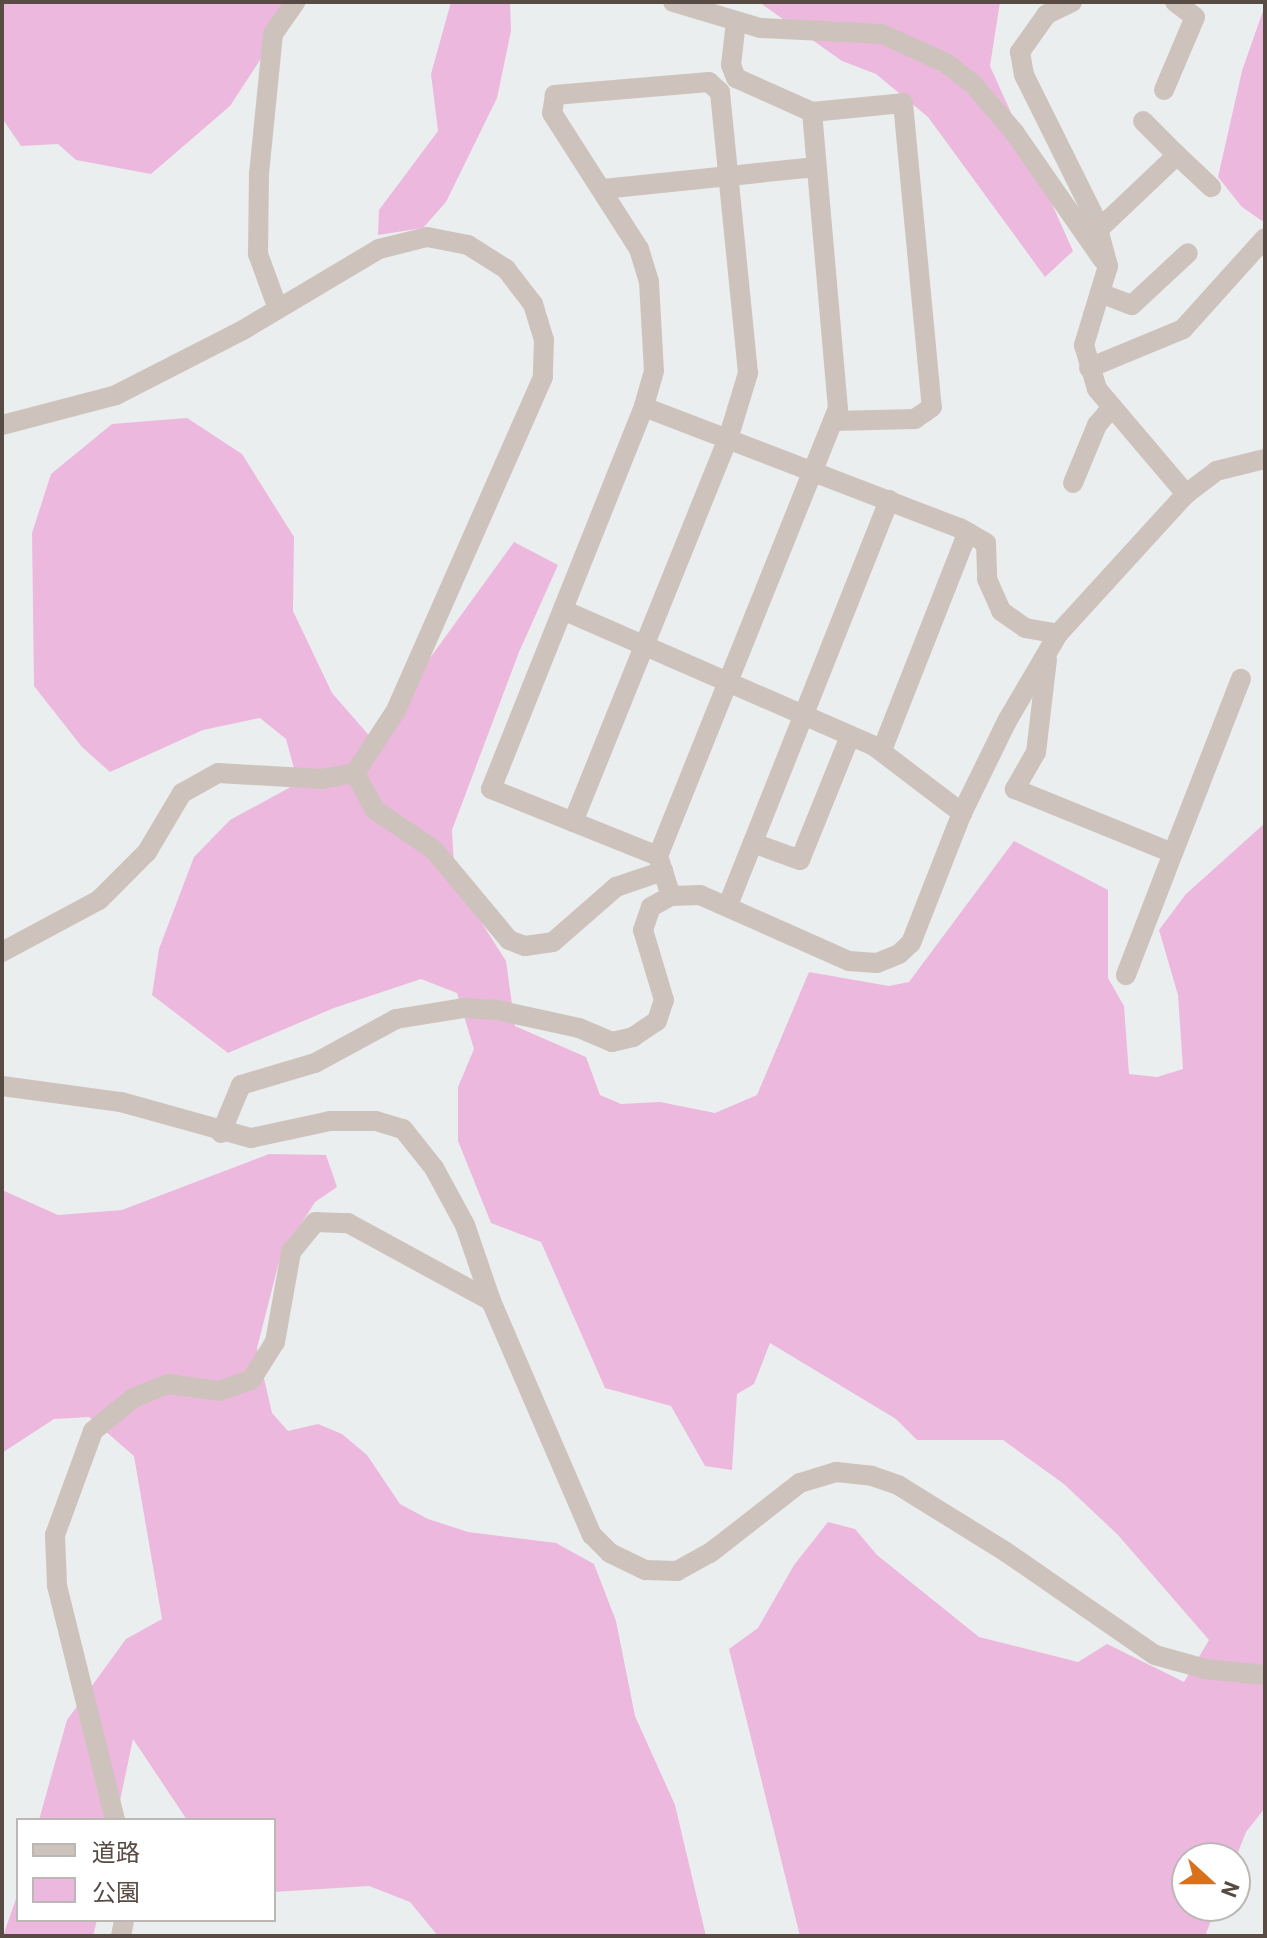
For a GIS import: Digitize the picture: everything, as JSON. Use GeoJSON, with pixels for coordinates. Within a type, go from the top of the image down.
{"type":"FeatureCollection","features":[{"type":"Feature","properties":{"kind":"street"},"geometry":{"type":"LineString","coordinates":[[278,309],[258,254],[259,174],[273,34],[295,2]]}},
{"type":"Feature","properties":{"kind":"street"},"geometry":{"type":"LineString","coordinates":[[673,2],[736,22],[772,29],[882,34],[946,63],[972,83],[1014,132],[1108,266]]}},
{"type":"Feature","properties":{"kind":"street"},"geometry":{"type":"LineString","coordinates":[[1072,2],[1040,22],[1020,52],[1024,75],[1098,230],[1108,266],[1084,345],[1089,368],[1097,389],[1186,494]]}},
{"type":"Feature","properties":{"kind":"street"},"geometry":{"type":"LineString","coordinates":[[1164,90],[1195,17],[1191,10],[1175,2]]}},
{"type":"Feature","properties":{"kind":"street"},"geometry":{"type":"LineString","coordinates":[[736,22],[731,65],[736,78],[812,112],[903,103],[932,407],[915,419],[833,421]]}},
{"type":"Feature","properties":{"kind":"street"},"geometry":{"type":"LineString","coordinates":[[573,822],[728,439],[748,373],[726,179],[720,92],[709,82],[555,95],[552,113],[639,249],[649,282],[654,371],[644,407],[491,789],[573,822],[660,864]]}},
{"type":"Feature","properties":{"kind":"street"},"geometry":{"type":"LineString","coordinates":[[671,896],[660,864],[728,682],[838,409],[812,112]]}},
{"type":"Feature","properties":{"kind":"street"},"geometry":{"type":"LineString","coordinates":[[1143,121],[1211,187]]}},
{"type":"Feature","properties":{"kind":"street"},"geometry":{"type":"LineString","coordinates":[[1098,230],[1177,155]]}},
{"type":"Feature","properties":{"kind":"street"},"geometry":{"type":"LineString","coordinates":[[603,189],[726,179],[816,167]]}},
{"type":"Feature","properties":{"kind":"street"},"geometry":{"type":"LineString","coordinates":[[2,425],[116,395],[278,309],[379,249],[427,237],[468,245],[506,269],[533,304],[544,340],[543,377],[395,712],[355,773],[322,779],[218,773],[182,793],[147,852],[99,900],[2,952]]}},
{"type":"Feature","properties":{"kind":"street"},"geometry":{"type":"LineString","coordinates":[[1089,368],[1183,329],[1265,238]]}},
{"type":"Feature","properties":{"kind":"street"},"geometry":{"type":"LineString","coordinates":[[1100,293],[1132,305],[1188,253]]}},
{"type":"Feature","properties":{"kind":"street"},"geometry":{"type":"LineString","coordinates":[[644,407],[968,532],[986,543],[987,579],[1001,611],[1053,642]]}},
{"type":"Feature","properties":{"kind":"street"},"geometry":{"type":"LineString","coordinates":[[1073,483],[1097,425],[1112,407]]}},
{"type":"Feature","properties":{"kind":"street"},"geometry":{"type":"LineString","coordinates":[[221,1133],[241,1085],[315,1063],[396,1019],[463,1008],[497,1010],[579,1028],[612,1042],[633,1037],[657,1021],[664,1000],[643,930],[651,907],[671,896],[700,895],[728,905],[849,961],[877,963],[899,954],[911,943],[962,813],[1053,642],[1186,494],[1216,471],[1265,459]]}},
{"type":"Feature","properties":{"kind":"street"},"geometry":{"type":"LineString","coordinates":[[728,905],[889,500]]}},
{"type":"Feature","properties":{"kind":"street"},"geometry":{"type":"LineString","coordinates":[[882,750],[968,532]]}},
{"type":"Feature","properties":{"kind":"street"},"geometry":{"type":"LineString","coordinates":[[563,610],[882,750],[962,813]]}},
{"type":"Feature","properties":{"kind":"street"},"geometry":{"type":"LineString","coordinates":[[1053,642],[1036,752],[1015,789],[1173,853]]}},
{"type":"Feature","properties":{"kind":"street"},"geometry":{"type":"LineString","coordinates":[[1126,975],[1241,679]]}},
{"type":"Feature","properties":{"kind":"street"},"geometry":{"type":"LineString","coordinates":[[753,843],[800,860],[850,736]]}},
{"type":"Feature","properties":{"kind":"street"},"geometry":{"type":"LineString","coordinates":[[355,773],[375,810],[434,850],[509,940],[525,946],[553,942],[616,887],[660,864]]}},
{"type":"Feature","properties":{"kind":"street"},"geometry":{"type":"LineString","coordinates":[[2,1086],[121,1102],[221,1133],[251,1138],[330,1121],[376,1121],[403,1129],[434,1168],[465,1225],[491,1301],[592,1535],[610,1553],[645,1570],[677,1571],[710,1553],[800,1483],[836,1472],[872,1476],[898,1485],[1006,1552],[1155,1655],[1205,1669],[1265,1675]]}},
{"type":"Feature","properties":{"kind":"street"},"geometry":{"type":"LineString","coordinates":[[115,1818],[57,1585],[55,1535],[93,1431],[133,1398],[168,1384],[219,1391],[251,1380],[275,1342],[291,1252],[315,1222],[348,1223],[491,1301]]}},
{"type":"Feature","properties":{"kind":"green space"},"geometry":{"type":"Polygon","coordinates":[[[2,2],[298,2],[230,106],[151,174],[76,160],[58,144],[21,146],[2,118],[2,2]]]}},
{"type":"Feature","properties":{"kind":"green space"},"geometry":{"type":"Polygon","coordinates":[[[451,2],[510,2],[511,31],[497,98],[446,202],[423,228],[378,235],[379,210],[438,131],[431,74],[451,2]]]}},
{"type":"Feature","properties":{"kind":"green space"},"geometry":{"type":"Polygon","coordinates":[[[759,2],[1000,2],[990,66],[1073,251],[1045,277],[928,117],[876,74],[842,61],[759,2]]]}},
{"type":"Feature","properties":{"kind":"green space"},"geometry":{"type":"Polygon","coordinates":[[[1265,5],[1265,219],[1262,221],[1242,207],[1218,177],[1242,71],[1265,5]]]}},
{"type":"Feature","properties":{"kind":"green space"},"geometry":{"type":"Polygon","coordinates":[[[187,418],[242,454],[294,537],[293,611],[332,693],[380,748],[430,658],[514,542],[558,565],[519,652],[452,830],[454,866],[462,892],[506,961],[515,1026],[586,1057],[600,1095],[621,1104],[660,1102],[715,1113],[757,1095],[809,972],[889,986],[909,982],[1014,841],[1108,890],[1108,978],[1124,1006],[1129,1074],[1157,1077],[1183,1069],[1178,995],[1159,930],[1186,894],[1265,823],[1265,1808],[1242,1842],[1171,1842],[1171,1922],[1211,1922],[1205,1936],[800,1936],[729,1649],[758,1628],[794,1565],[828,1522],[855,1529],[877,1555],[979,1637],[1078,1662],[1107,1644],[1184,1682],[1209,1640],[1118,1535],[1064,1484],[1003,1440],[917,1440],[896,1419],[770,1343],[754,1384],[737,1394],[732,1470],[705,1466],[671,1406],[605,1388],[541,1242],[491,1223],[458,1141],[458,1087],[474,1049],[457,993],[421,979],[334,1008],[228,1053],[152,995],[159,949],[194,857],[230,820],[298,783],[286,739],[260,718],[203,730],[110,772],[82,747],[34,686],[32,533],[51,474],[112,424],[187,418]]]}},
{"type":"Feature","properties":{"kind":"green space"},"geometry":{"type":"Polygon","coordinates":[[[269,1154],[326,1155],[337,1187],[315,1202],[280,1258],[257,1348],[272,1413],[288,1431],[318,1424],[342,1434],[367,1455],[400,1504],[428,1519],[468,1532],[556,1543],[594,1564],[616,1621],[635,1716],[675,1805],[706,1936],[438,1936],[410,1902],[369,1886],[276,1892],[276,1818],[186,1818],[133,1739],[116,1818],[40,1818],[67,1720],[126,1639],[162,1619],[134,1456],[89,1417],[54,1419],[2,1453],[2,1190],[58,1215],[122,1210],[269,1154]]]}},
{"type":"Feature","properties":{"kind":"green space"},"geometry":{"type":"Polygon","coordinates":[[[16,1899],[16,1922],[96,1922],[93,1936],[3,1936],[16,1899]]]}}]}
